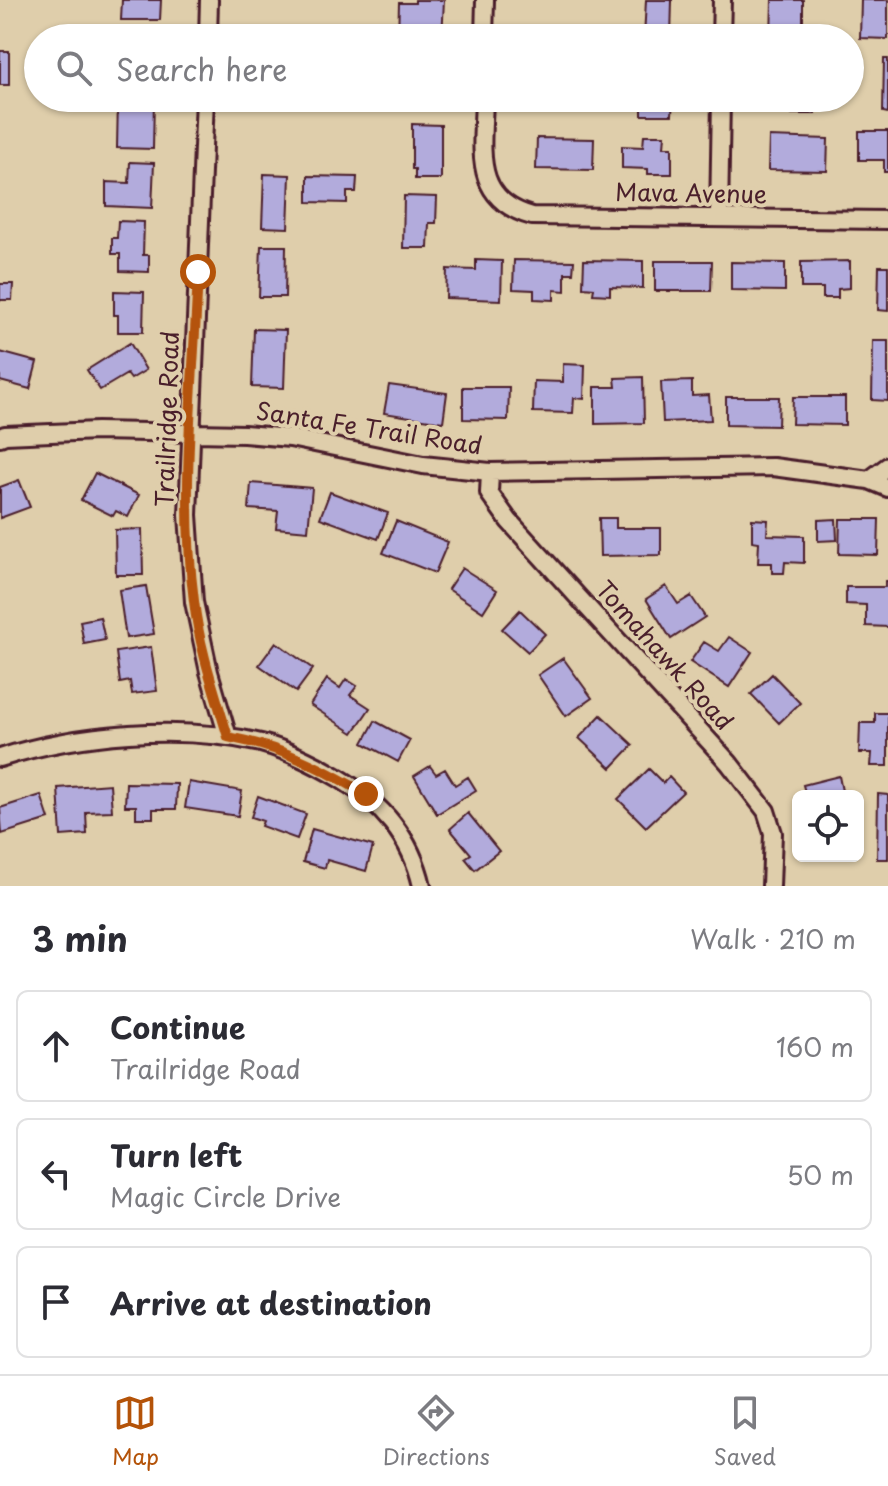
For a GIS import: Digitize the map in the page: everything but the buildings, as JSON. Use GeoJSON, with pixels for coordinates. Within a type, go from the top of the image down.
{"type":"FeatureCollection","features":[{"type":"Feature","properties":{"kind":"street"},"geometry":{"type":"LineString","coordinates":[[208,24],[209,0]]}},
{"type":"Feature","properties":{"kind":"street"},"geometry":{"type":"LineString","coordinates":[[484,24],[485,0]]}},
{"type":"Feature","properties":{"kind":"street"},"geometry":{"type":"LineString","coordinates":[[721,24],[722,0]]}},
{"type":"Feature","properties":{"kind":"street","name":"Trailridge Road"},"geometry":{"type":"LineString","coordinates":[[204,112],[188,515],[194,602],[209,672],[228,737]]}},
{"type":"Feature","properties":{"kind":"street","name":"Mava Avenue"},"geometry":{"type":"LineString","coordinates":[[484,112],[486,182],[498,199],[516,211],[532,216],[888,220]]}},
{"type":"Feature","properties":{"kind":"street"},"geometry":{"type":"LineString","coordinates":[[719,218],[721,112]]}},
{"type":"Feature","properties":{"kind":"street","name":"Santa Fe Trail Road"},"geometry":{"type":"LineString","coordinates":[[2,435],[97,431],[290,438],[423,465],[490,472],[773,467],[869,480],[888,488]]}},
{"type":"Feature","properties":{"kind":"street"},"geometry":{"type":"LineString","coordinates":[[869,480],[888,466]]}},
{"type":"Feature","properties":{"kind":"street","name":"Tomahawk Road"},"geometry":{"type":"LineString","coordinates":[[490,472],[489,493],[509,521],[729,763],[766,811],[773,833],[771,886]]}},
{"type":"Feature","properties":{"kind":"street"},"geometry":{"type":"LineString","coordinates":[[0,758],[30,749],[120,735],[210,734],[263,744],[311,763],[366,794],[402,835],[418,866],[422,886]]}},
{"type":"Feature","properties":{"kind":"route"},"geometry":{"type":"LineString","coordinates":[[198,272],[188,515],[194,602],[209,672],[228,737],[263,744],[311,763],[366,794]]}}]}
